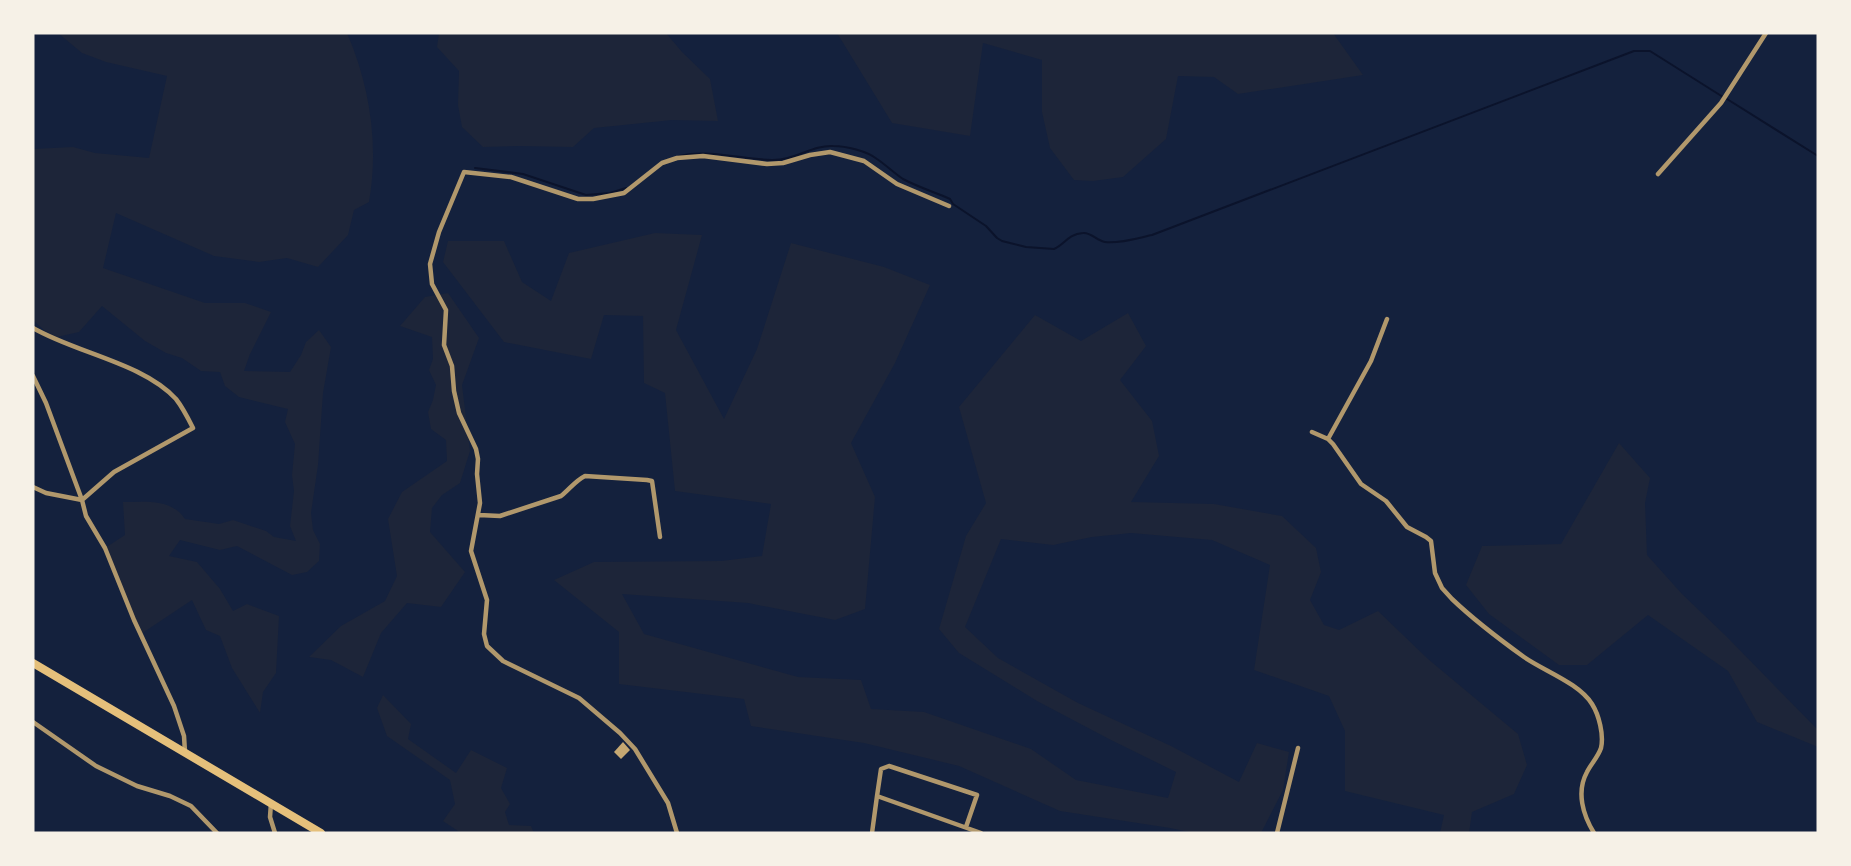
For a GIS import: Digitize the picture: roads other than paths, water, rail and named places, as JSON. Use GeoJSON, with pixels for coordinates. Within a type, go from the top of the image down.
{"type":"FeatureCollection","features":[{"type":"Feature","properties":{"kind":"highway"},"geometry":{"type":"LineString","coordinates":[[33,663],[321,833]]}},
{"type":"Feature","properties":{"kind":"street"},"geometry":{"type":"LineString","coordinates":[[1658,174],[1721,103],[1766,33]]}},
{"type":"Feature","properties":{"kind":"street"},"geometry":{"type":"LineString","coordinates":[[677,833],[668,803],[635,749],[620,734],[579,698],[503,661],[487,646],[484,634],[487,600],[471,551],[480,503],[478,459],[476,449],[459,413],[452,366],[444,345],[446,310],[432,284],[430,264],[439,232],[464,172],[511,177],[586,200],[624,193],[662,163],[676,158],[704,156],[783,164],[810,155],[830,152],[864,161],[897,184],[949,206]]}},
{"type":"Feature","properties":{"kind":"street"},"geometry":{"type":"LineString","coordinates":[[1328,440],[1371,361],[1387,319]]}},
{"type":"Feature","properties":{"kind":"street"},"geometry":{"type":"LineString","coordinates":[[33,328],[54,339],[130,369],[153,382],[174,398],[193,428],[114,472],[82,500]]}},
{"type":"Feature","properties":{"kind":"street"},"geometry":{"type":"LineString","coordinates":[[33,375],[46,404],[86,516],[105,548],[134,620],[174,706],[184,736],[184,752]]}},
{"type":"Feature","properties":{"kind":"street"},"geometry":{"type":"LineString","coordinates":[[1312,432],[1333,444],[1361,484],[1386,501],[1407,527],[1431,542],[1435,573],[1442,588],[1452,599],[1525,658],[1574,687],[1592,704],[1598,718],[1602,743],[1599,753],[1586,773],[1582,804],[1594,833]]}},
{"type":"Feature","properties":{"kind":"street"},"geometry":{"type":"LineString","coordinates":[[478,515],[500,516],[561,496],[577,480],[585,476],[647,480],[652,481],[660,537]]}},
{"type":"Feature","properties":{"kind":"street"},"geometry":{"type":"LineString","coordinates":[[33,487],[46,493],[82,500]]}},
{"type":"Feature","properties":{"kind":"street"},"geometry":{"type":"LineString","coordinates":[[33,722],[96,766],[137,786],[170,796],[191,806],[217,833]]}},
{"type":"Feature","properties":{"kind":"street"},"geometry":{"type":"LineString","coordinates":[[1277,833],[1298,748]]}},
{"type":"Feature","properties":{"kind":"street"},"geometry":{"type":"LineString","coordinates":[[872,833],[881,769],[889,766],[977,795],[966,827]]}},
{"type":"Feature","properties":{"kind":"street"},"geometry":{"type":"LineString","coordinates":[[877,796],[981,833]]}},
{"type":"Feature","properties":{"kind":"street"},"geometry":{"type":"LineString","coordinates":[[271,803],[270,817],[275,833]]}},
{"type":"Feature","properties":{"kind":"waterway"},"geometry":{"type":"LineString","coordinates":[[679,156],[714,154],[779,160],[825,146],[856,150],[873,156],[903,179],[950,199],[953,204],[986,226],[1002,241],[1026,247],[1054,249],[1070,237],[1083,233],[1110,242],[1152,235],[1634,51],[1650,51],[1723,97]]}},
{"type":"Feature","properties":{"kind":"waterway"},"geometry":{"type":"LineString","coordinates":[[1727,99],[1818,156]]}},
{"type":"Feature","properties":{"kind":"waterway"},"geometry":{"type":"LineString","coordinates":[[475,168],[523,174],[586,195],[610,193],[626,188]]}}]}
